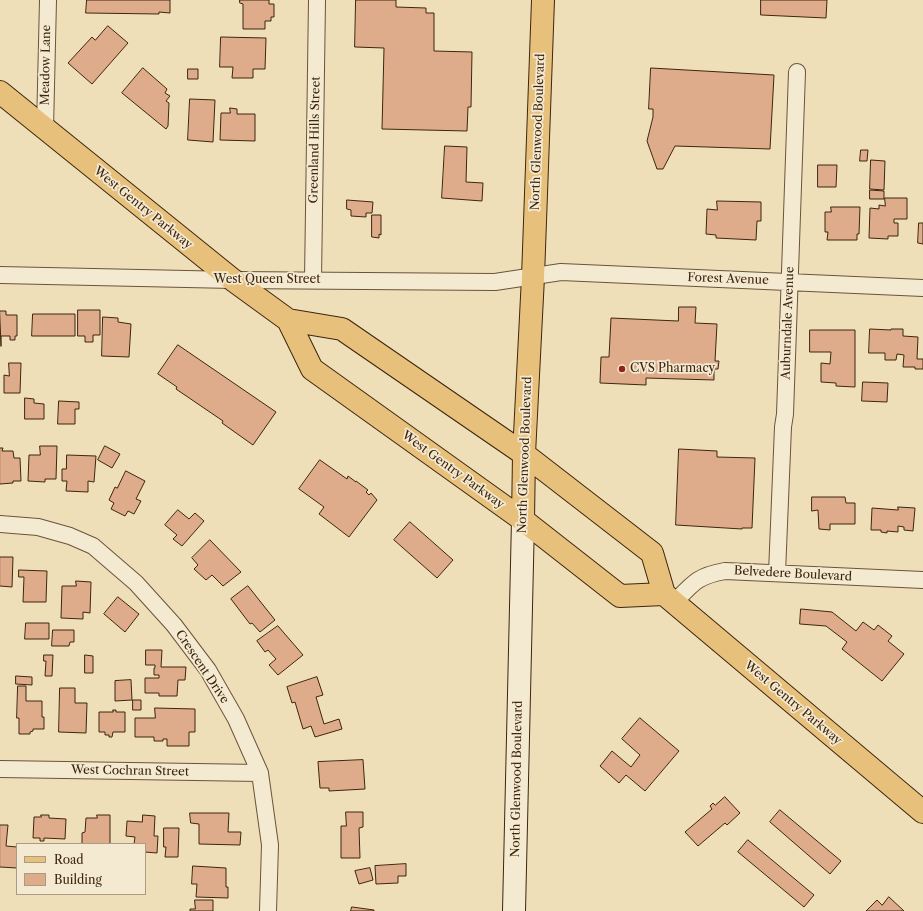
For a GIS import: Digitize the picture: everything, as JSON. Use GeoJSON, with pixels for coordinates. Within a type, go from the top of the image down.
{"type":"FeatureCollection","features":[{"type":"Feature","properties":{"kind":"main road","name":"North Glenwood Boulevard"},"geometry":{"type":"LineString","coordinates":[[522,520],[543,0]]}},
{"type":"Feature","properties":{"kind":"main road","name":"West Gentry Parkway"},"geometry":{"type":"LineString","coordinates":[[0,92],[233,280],[288,320],[342,329],[524,454],[652,553],[669,599],[923,812]]}},
{"type":"Feature","properties":{"kind":"main road","name":"West Gentry Parkway"},"geometry":{"type":"LineString","coordinates":[[288,320],[312,369],[522,520],[620,596],[669,599]]}},
{"type":"Feature","properties":{"kind":"street","name":"Meadow Lane"},"geometry":{"type":"LineString","coordinates":[[45,129],[48,0]]}},
{"type":"Feature","properties":{"kind":"street","name":"Greenland Hills Street"},"geometry":{"type":"LineString","coordinates":[[313,280],[317,0]]}},
{"type":"Feature","properties":{"kind":"street","name":"Auburndale Avenue"},"geometry":{"type":"LineString","coordinates":[[777,573],[783,427],[785,414],[797,72]]}},
{"type":"Feature","properties":{"kind":"street","name":"Forest Avenue"},"geometry":{"type":"LineString","coordinates":[[533,277],[561,272],[923,288]]}},
{"type":"Feature","properties":{"kind":"street","name":"West Queen Street"},"geometry":{"type":"LineString","coordinates":[[0,275],[233,280],[495,282],[533,277]]}},
{"type":"Feature","properties":{"kind":"street","name":"North Glenwood Boulevard"},"geometry":{"type":"LineString","coordinates":[[514,911],[522,520]]}},
{"type":"Feature","properties":{"kind":"street","name":"Crescent Drive"},"geometry":{"type":"LineString","coordinates":[[0,524],[38,527],[70,536],[93,546],[136,583],[174,625],[208,670],[236,719],[260,772],[270,845],[268,911]]}},
{"type":"Feature","properties":{"kind":"street","name":"Belvedere Boulevard"},"geometry":{"type":"LineString","coordinates":[[669,599],[704,576],[725,571],[923,580]]}},
{"type":"Feature","properties":{"kind":"street","name":"West Cochran Street"},"geometry":{"type":"LineString","coordinates":[[0,769],[260,772]]}},
{"type":"Feature","properties":{"kind":"building"},"geometry":{"type":"Polygon","coordinates":[[[87,0],[170,0],[170,13],[86,13],[87,0]]]}},
{"type":"Feature","properties":{"kind":"building"},"geometry":{"type":"Polygon","coordinates":[[[240,0],[269,0],[269,4],[274,4],[274,17],[271,17],[271,21],[265,21],[265,29],[243,29],[243,4],[240,3],[240,0]]]}},
{"type":"Feature","properties":{"kind":"building"},"geometry":{"type":"Polygon","coordinates":[[[356,0],[396,0],[396,7],[426,8],[426,13],[434,13],[434,51],[472,52],[471,107],[468,107],[467,131],[382,129],[384,48],[355,47],[356,0]]]}},
{"type":"Feature","properties":{"kind":"building"},"geometry":{"type":"Polygon","coordinates":[[[761,0],[827,0],[826,18],[761,15],[761,0]]]}},
{"type":"Feature","properties":{"kind":"building"},"geometry":{"type":"Polygon","coordinates":[[[108,26],[128,43],[92,84],[68,63],[92,37],[95,40],[108,26]]]}},
{"type":"Feature","properties":{"kind":"building"},"geometry":{"type":"Polygon","coordinates":[[[221,37],[266,38],[265,69],[253,69],[253,78],[232,78],[233,67],[220,67],[221,37]]]}},
{"type":"Feature","properties":{"kind":"building"},"geometry":{"type":"Polygon","coordinates":[[[143,68],[167,89],[165,93],[170,96],[166,101],[169,103],[168,126],[166,129],[122,93],[143,68]]]}},
{"type":"Feature","properties":{"kind":"building"},"geometry":{"type":"Polygon","coordinates":[[[651,68],[774,75],[770,149],[675,146],[663,169],[657,169],[647,141],[653,117],[653,109],[649,109],[651,68]]]}},
{"type":"Feature","properties":{"kind":"building"},"geometry":{"type":"Polygon","coordinates":[[[188,69],[198,69],[198,79],[188,79],[188,69]]]}},
{"type":"Feature","properties":{"kind":"building"},"geometry":{"type":"Polygon","coordinates":[[[190,99],[215,100],[213,142],[188,140],[190,99]]]}},
{"type":"Feature","properties":{"kind":"building"},"geometry":{"type":"Polygon","coordinates":[[[230,108],[237,109],[237,114],[255,114],[255,141],[220,140],[221,113],[230,113],[230,108]]]}},
{"type":"Feature","properties":{"kind":"building"},"geometry":{"type":"Polygon","coordinates":[[[445,146],[467,147],[466,182],[483,183],[482,201],[442,198],[445,146]]]}},
{"type":"Feature","properties":{"kind":"building"},"geometry":{"type":"Polygon","coordinates":[[[861,150],[868,150],[867,161],[860,161],[861,150]]]}},
{"type":"Feature","properties":{"kind":"building"},"geometry":{"type":"Polygon","coordinates":[[[871,160],[885,161],[884,190],[870,189],[871,160]]]}},
{"type":"Feature","properties":{"kind":"building"},"geometry":{"type":"Polygon","coordinates":[[[818,165],[837,165],[836,187],[818,187],[818,165]]]}},
{"type":"Feature","properties":{"kind":"building"},"geometry":{"type":"Polygon","coordinates":[[[870,190],[884,191],[884,199],[870,199],[870,190]]]}},
{"type":"Feature","properties":{"kind":"building"},"geometry":{"type":"Polygon","coordinates":[[[885,198],[907,198],[907,219],[894,219],[894,223],[898,223],[898,236],[888,236],[888,239],[869,238],[870,208],[879,209],[879,205],[885,206],[885,198]]]}},
{"type":"Feature","properties":{"kind":"building"},"geometry":{"type":"Polygon","coordinates":[[[347,200],[373,202],[372,213],[366,213],[366,217],[351,216],[351,210],[347,209],[347,200]]]}},
{"type":"Feature","properties":{"kind":"building"},"geometry":{"type":"Polygon","coordinates":[[[717,201],[761,202],[761,221],[757,221],[756,240],[716,238],[716,235],[706,234],[707,209],[717,210],[717,201]]]}},
{"type":"Feature","properties":{"kind":"building"},"geometry":{"type":"Polygon","coordinates":[[[831,207],[860,207],[859,234],[857,234],[857,240],[827,240],[828,232],[825,232],[825,212],[831,212],[831,207]]]}},
{"type":"Feature","properties":{"kind":"building"},"geometry":{"type":"Polygon","coordinates":[[[372,215],[381,215],[381,235],[379,234],[379,238],[372,237],[372,215]]]}},
{"type":"Feature","properties":{"kind":"building"},"geometry":{"type":"Polygon","coordinates":[[[919,223],[923,223],[923,244],[918,243],[919,223]]]}},
{"type":"Feature","properties":{"kind":"building"},"geometry":{"type":"Polygon","coordinates":[[[679,307],[696,307],[695,323],[717,324],[715,361],[719,361],[718,369],[714,369],[714,380],[646,378],[646,385],[600,383],[601,357],[609,357],[611,318],[678,321],[679,307]]]}},
{"type":"Feature","properties":{"kind":"building"},"geometry":{"type":"Polygon","coordinates":[[[78,310],[100,310],[100,335],[93,335],[93,342],[85,342],[85,336],[78,336],[78,310]]]}},
{"type":"Feature","properties":{"kind":"building"},"geometry":{"type":"Polygon","coordinates":[[[0,311],[6,311],[6,315],[17,315],[17,336],[15,336],[15,340],[10,340],[10,336],[1,336],[1,346],[0,311]]]}},
{"type":"Feature","properties":{"kind":"building"},"geometry":{"type":"Polygon","coordinates":[[[33,314],[75,314],[75,336],[32,336],[33,314]]]}},
{"type":"Feature","properties":{"kind":"building"},"geometry":{"type":"Polygon","coordinates":[[[103,317],[118,318],[118,322],[131,324],[129,357],[102,356],[103,317]]]}},
{"type":"Feature","properties":{"kind":"building"},"geometry":{"type":"Polygon","coordinates":[[[870,329],[903,329],[903,336],[918,337],[917,359],[923,359],[923,369],[903,367],[904,355],[897,354],[896,360],[885,360],[885,353],[869,353],[870,329]]]}},
{"type":"Feature","properties":{"kind":"building"},"geometry":{"type":"Polygon","coordinates":[[[810,330],[855,330],[855,387],[836,386],[836,383],[821,382],[821,363],[830,364],[831,352],[810,352],[810,330]]]}},
{"type":"Feature","properties":{"kind":"building"},"geometry":{"type":"Polygon","coordinates":[[[178,345],[276,412],[253,445],[222,423],[223,421],[176,389],[177,387],[158,374],[178,345]]]}},
{"type":"Feature","properties":{"kind":"building"},"geometry":{"type":"Polygon","coordinates":[[[9,363],[21,363],[20,393],[4,393],[4,375],[9,376],[9,363]]]}},
{"type":"Feature","properties":{"kind":"building"},"geometry":{"type":"Polygon","coordinates":[[[863,382],[888,383],[887,402],[862,401],[863,382]]]}},
{"type":"Feature","properties":{"kind":"building"},"geometry":{"type":"Polygon","coordinates":[[[25,398],[34,399],[34,403],[44,404],[44,419],[25,419],[25,398]]]}},
{"type":"Feature","properties":{"kind":"building"},"geometry":{"type":"Polygon","coordinates":[[[59,401],[79,402],[79,409],[75,409],[75,424],[58,424],[59,401]]]}},
{"type":"Feature","properties":{"kind":"building"},"geometry":{"type":"Polygon","coordinates":[[[40,446],[57,446],[56,479],[45,479],[45,482],[28,481],[29,455],[40,455],[40,446]]]}},
{"type":"Feature","properties":{"kind":"building"},"geometry":{"type":"Polygon","coordinates":[[[105,446],[120,454],[112,468],[98,460],[105,446]]]}},
{"type":"Feature","properties":{"kind":"building"},"geometry":{"type":"Polygon","coordinates":[[[0,448],[3,448],[2,451],[13,451],[14,458],[20,458],[21,481],[0,484],[0,448]]]}},
{"type":"Feature","properties":{"kind":"building"},"geometry":{"type":"Polygon","coordinates":[[[679,449],[717,451],[717,457],[755,458],[752,528],[742,529],[676,525],[679,449]]]}},
{"type":"Feature","properties":{"kind":"building"},"geometry":{"type":"Polygon","coordinates":[[[67,455],[96,456],[94,482],[88,481],[88,492],[66,491],[67,481],[62,481],[62,469],[66,469],[67,455]]]}},
{"type":"Feature","properties":{"kind":"building"},"geometry":{"type":"Polygon","coordinates":[[[320,460],[347,479],[348,476],[356,481],[368,490],[366,492],[369,495],[371,493],[377,500],[349,537],[319,514],[324,507],[299,489],[320,460]]]}},
{"type":"Feature","properties":{"kind":"building"},"geometry":{"type":"Polygon","coordinates":[[[126,471],[145,481],[136,499],[141,501],[134,514],[128,511],[125,516],[111,509],[114,503],[109,500],[115,487],[117,488],[126,471]]]}},
{"type":"Feature","properties":{"kind":"building"},"geometry":{"type":"Polygon","coordinates":[[[812,497],[845,497],[846,503],[855,503],[855,524],[830,524],[830,530],[819,529],[818,510],[812,511],[812,497]]]}},
{"type":"Feature","properties":{"kind":"building"},"geometry":{"type":"Polygon","coordinates":[[[898,507],[915,508],[913,531],[904,530],[904,527],[898,526],[898,532],[887,531],[887,533],[881,532],[881,530],[871,530],[872,508],[898,510],[898,507]]]}},
{"type":"Feature","properties":{"kind":"building"},"geometry":{"type":"Polygon","coordinates":[[[178,510],[189,519],[195,513],[204,521],[182,546],[173,539],[177,535],[165,525],[178,510]]]}},
{"type":"Feature","properties":{"kind":"building"},"geometry":{"type":"Polygon","coordinates":[[[410,522],[453,560],[437,578],[394,540],[410,522]]]}},
{"type":"Feature","properties":{"kind":"building"},"geometry":{"type":"Polygon","coordinates":[[[210,540],[241,572],[223,586],[212,575],[206,580],[194,569],[198,565],[192,558],[210,540]]]}},
{"type":"Feature","properties":{"kind":"building"},"geometry":{"type":"Polygon","coordinates":[[[0,557],[13,557],[12,587],[0,586],[0,557]]]}},
{"type":"Feature","properties":{"kind":"building"},"geometry":{"type":"Polygon","coordinates":[[[19,570],[47,571],[46,602],[23,602],[24,577],[19,577],[19,570]]]}},
{"type":"Feature","properties":{"kind":"building"},"geometry":{"type":"Polygon","coordinates":[[[76,581],[91,582],[90,613],[83,612],[83,619],[61,618],[62,586],[76,586],[76,581]]]}},
{"type":"Feature","properties":{"kind":"building"},"geometry":{"type":"Polygon","coordinates":[[[248,586],[275,620],[260,632],[252,623],[250,624],[231,599],[248,586]]]}},
{"type":"Feature","properties":{"kind":"building"},"geometry":{"type":"Polygon","coordinates":[[[118,597],[139,614],[125,632],[104,614],[118,597]]]}},
{"type":"Feature","properties":{"kind":"building"},"geometry":{"type":"Polygon","coordinates":[[[801,609],[832,612],[856,631],[863,622],[874,630],[878,625],[892,636],[888,641],[904,654],[882,681],[842,649],[847,642],[826,626],[800,624],[801,609]]]}},
{"type":"Feature","properties":{"kind":"building"},"geometry":{"type":"Polygon","coordinates":[[[26,623],[49,623],[49,639],[25,639],[26,623]]]}},
{"type":"Feature","properties":{"kind":"building"},"geometry":{"type":"Polygon","coordinates":[[[278,626],[303,655],[278,675],[269,665],[276,659],[268,650],[265,652],[257,641],[278,626]]]}},
{"type":"Feature","properties":{"kind":"building"},"geometry":{"type":"Polygon","coordinates":[[[53,630],[74,630],[74,642],[70,642],[69,646],[52,646],[53,630]]]}},
{"type":"Feature","properties":{"kind":"building"},"geometry":{"type":"Polygon","coordinates":[[[146,650],[162,650],[161,667],[186,667],[185,680],[178,680],[177,696],[159,696],[159,693],[145,693],[145,678],[159,678],[159,675],[154,675],[155,665],[146,665],[146,650]]]}},
{"type":"Feature","properties":{"kind":"building"},"geometry":{"type":"Polygon","coordinates":[[[44,655],[53,655],[52,676],[45,676],[46,661],[44,661],[44,655]]]}},
{"type":"Feature","properties":{"kind":"building"},"geometry":{"type":"Polygon","coordinates":[[[85,655],[93,656],[93,673],[85,673],[85,655]]]}},
{"type":"Feature","properties":{"kind":"building"},"geometry":{"type":"Polygon","coordinates":[[[16,676],[32,677],[32,685],[16,684],[16,676]]]}},
{"type":"Feature","properties":{"kind":"building"},"geometry":{"type":"Polygon","coordinates":[[[317,677],[323,695],[316,697],[324,724],[339,719],[342,729],[315,737],[311,726],[303,729],[295,702],[292,703],[287,687],[317,677]]]}},
{"type":"Feature","properties":{"kind":"building"},"geometry":{"type":"Polygon","coordinates":[[[131,680],[132,700],[115,701],[115,681],[131,680]]]}},
{"type":"Feature","properties":{"kind":"building"},"geometry":{"type":"Polygon","coordinates":[[[18,686],[26,686],[26,701],[42,701],[44,729],[33,729],[30,734],[19,734],[19,718],[17,718],[18,686]]]}},
{"type":"Feature","properties":{"kind":"building"},"geometry":{"type":"Polygon","coordinates":[[[60,688],[75,688],[75,703],[87,703],[86,733],[59,732],[60,688]]]}},
{"type":"Feature","properties":{"kind":"building"},"geometry":{"type":"Polygon","coordinates":[[[133,700],[141,700],[141,710],[133,710],[133,700]]]}},
{"type":"Feature","properties":{"kind":"building"},"geometry":{"type":"Polygon","coordinates":[[[155,708],[195,709],[195,732],[189,732],[189,746],[167,746],[167,739],[163,739],[163,741],[154,741],[154,737],[135,737],[135,718],[155,718],[155,708]]]}},
{"type":"Feature","properties":{"kind":"building"},"geometry":{"type":"Polygon","coordinates":[[[113,710],[116,710],[116,712],[125,712],[125,732],[113,732],[112,737],[109,737],[109,735],[105,735],[105,732],[99,732],[99,712],[113,712],[113,710]]]}},
{"type":"Feature","properties":{"kind":"building"},"geometry":{"type":"Polygon","coordinates":[[[640,718],[679,751],[645,791],[626,775],[619,783],[600,766],[612,751],[631,767],[640,755],[622,739],[640,718]]]}},
{"type":"Feature","properties":{"kind":"building"},"geometry":{"type":"Polygon","coordinates":[[[363,760],[365,789],[329,791],[329,788],[320,788],[318,762],[363,760]]]}},
{"type":"Feature","properties":{"kind":"building"},"geometry":{"type":"Polygon","coordinates":[[[725,797],[740,813],[727,825],[725,823],[698,846],[685,832],[712,809],[710,806],[713,803],[715,805],[725,797]]]}},
{"type":"Feature","properties":{"kind":"building"},"geometry":{"type":"Polygon","coordinates":[[[780,810],[841,861],[830,874],[770,822],[780,810]]]}},
{"type":"Feature","properties":{"kind":"building"},"geometry":{"type":"Polygon","coordinates":[[[346,812],[363,812],[363,827],[359,828],[360,858],[341,858],[341,826],[346,826],[346,812]]]}},
{"type":"Feature","properties":{"kind":"building"},"geometry":{"type":"Polygon","coordinates":[[[190,813],[229,813],[228,832],[241,832],[240,845],[199,844],[199,824],[191,823],[190,813]]]}},
{"type":"Feature","properties":{"kind":"building"},"geometry":{"type":"Polygon","coordinates":[[[41,815],[49,815],[49,818],[66,819],[65,839],[44,838],[44,841],[40,841],[40,838],[33,838],[34,817],[41,817],[41,815]]]}},
{"type":"Feature","properties":{"kind":"building"},"geometry":{"type":"Polygon","coordinates":[[[97,815],[110,815],[110,843],[82,843],[82,833],[85,832],[86,818],[97,818],[97,815]]]}},
{"type":"Feature","properties":{"kind":"building"},"geometry":{"type":"Polygon","coordinates":[[[143,815],[155,816],[154,836],[158,836],[157,853],[146,852],[146,843],[134,843],[135,837],[126,836],[127,821],[142,822],[143,815]]]}},
{"type":"Feature","properties":{"kind":"building"},"geometry":{"type":"Polygon","coordinates":[[[0,825],[8,825],[6,846],[16,847],[16,868],[0,867],[0,825]]]}},
{"type":"Feature","properties":{"kind":"building"},"geometry":{"type":"Polygon","coordinates":[[[164,828],[179,828],[178,857],[165,857],[166,847],[164,847],[164,828]]]}},
{"type":"Feature","properties":{"kind":"building"},"geometry":{"type":"Polygon","coordinates":[[[748,840],[814,895],[804,907],[738,852],[748,840]]]}},
{"type":"Feature","properties":{"kind":"building"},"geometry":{"type":"Polygon","coordinates":[[[406,864],[406,876],[398,876],[398,883],[376,884],[375,866],[406,864]]]}},
{"type":"Feature","properties":{"kind":"building"},"geometry":{"type":"Polygon","coordinates":[[[193,866],[226,868],[226,887],[228,887],[228,898],[196,897],[197,884],[192,884],[193,866]]]}},
{"type":"Feature","properties":{"kind":"building"},"geometry":{"type":"Polygon","coordinates":[[[370,868],[373,880],[359,884],[355,871],[370,868]]]}},
{"type":"Feature","properties":{"kind":"building"},"geometry":{"type":"Polygon","coordinates":[[[889,897],[904,911],[866,911],[877,900],[882,905],[889,897]]]}},
{"type":"Feature","properties":{"kind":"building"},"geometry":{"type":"Polygon","coordinates":[[[195,900],[213,900],[213,911],[190,911],[190,909],[195,909],[195,900]]]}},
{"type":"Feature","properties":{"kind":"building"},"geometry":{"type":"Polygon","coordinates":[[[352,907],[374,910],[374,911],[351,911],[352,907]]]}},
{"type":"Feature","properties":{"kind":"place","name":"CVS Pharmacy"},"geometry":{"type":"Point","coordinates":[622,369]}}]}
